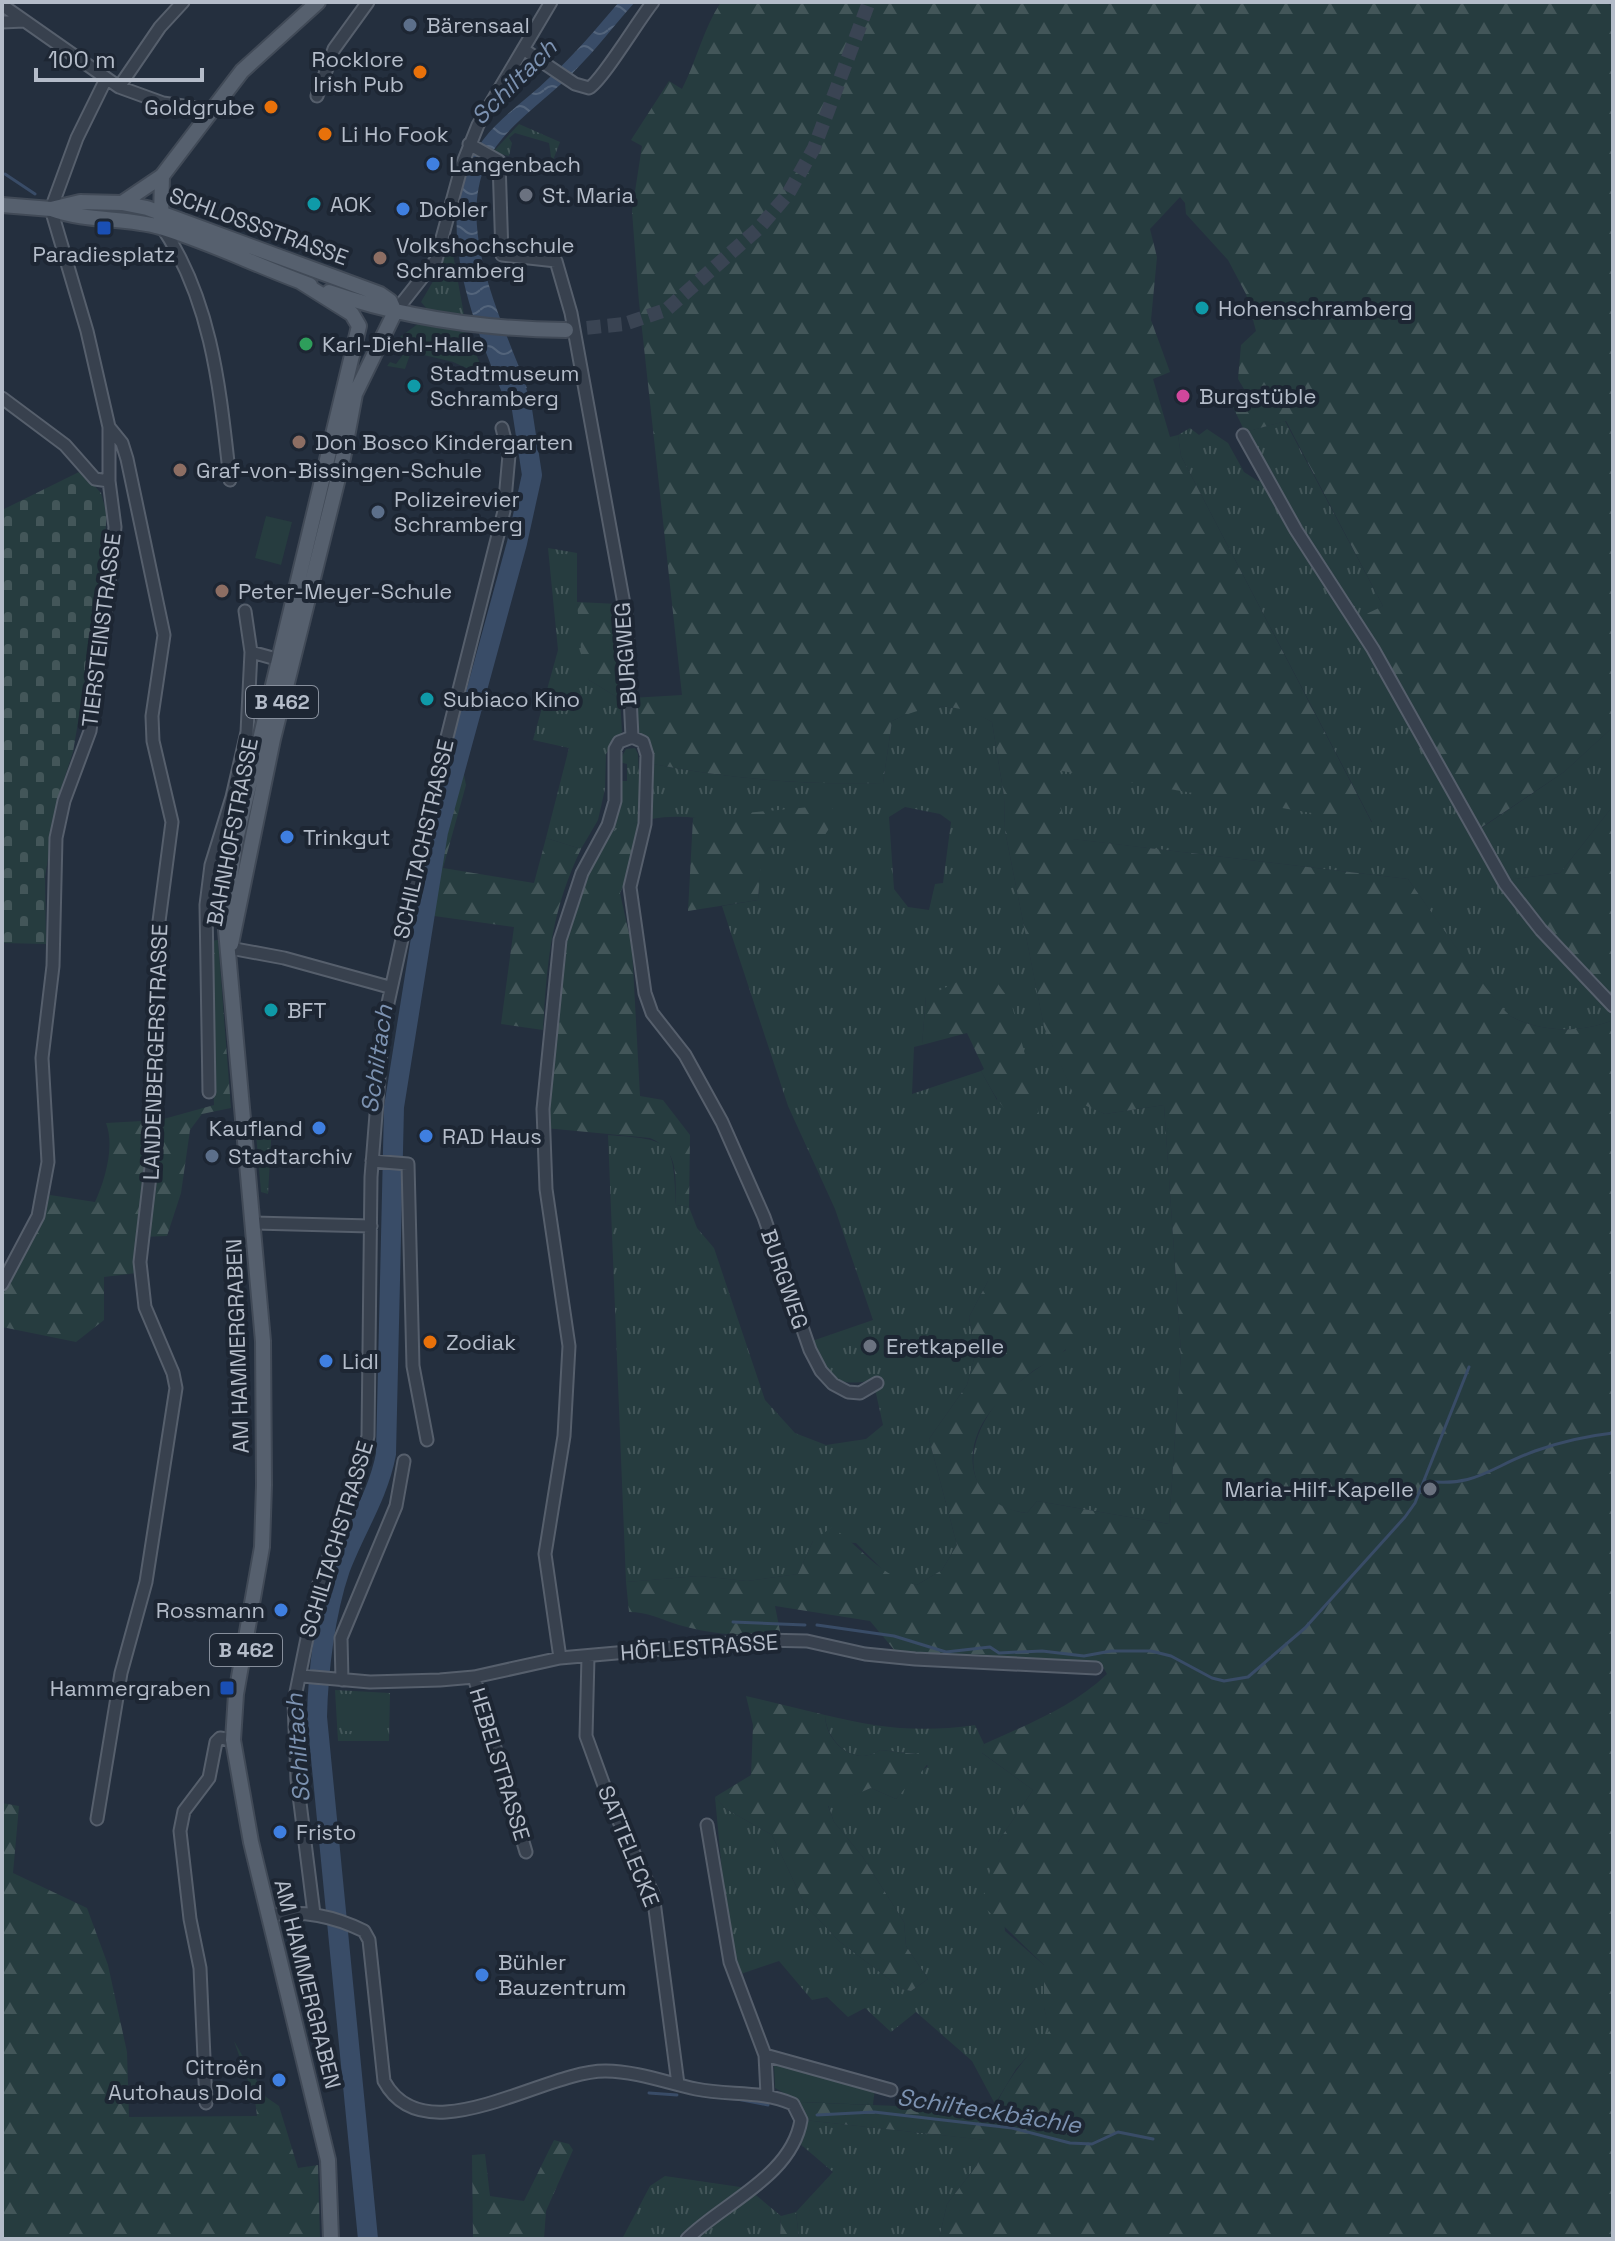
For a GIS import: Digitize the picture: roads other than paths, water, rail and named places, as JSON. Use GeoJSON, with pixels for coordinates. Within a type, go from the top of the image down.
{"type":"FeatureCollection","features":[{"type":"Feature","properties":{"kind":"main road"},"geometry":{"type":"LineString","coordinates":[[122,203],[162,176],[242,71],[318,2]]}},
{"type":"Feature","properties":{"kind":"main road"},"geometry":{"type":"LineString","coordinates":[[161,220],[162,176]]}},
{"type":"Feature","properties":{"kind":"main road","name":"B 462"},"geometry":{"type":"LineString","coordinates":[[51,209],[80,202],[122,203]]}},
{"type":"Feature","properties":{"kind":"main road","name":"SCHLOSSSTRASSE"},"geometry":{"type":"LineString","coordinates":[[122,203],[301,282],[395,312],[508,328],[566,330]]}},
{"type":"Feature","properties":{"kind":"main road","name":"B 462"},"geometry":{"type":"LineString","coordinates":[[2,205],[51,209],[75,218],[161,220]]}},
{"type":"Feature","properties":{"kind":"main road","name":"SCHLOSSSTRASSE"},"geometry":{"type":"LineString","coordinates":[[161,220],[380,294],[390,301],[395,312]]}},
{"type":"Feature","properties":{"kind":"main road","name":"BAHNHOFSTRASSE"},"geometry":{"type":"LineString","coordinates":[[230,948],[285,662],[359,326],[352,314],[301,282]]}},
{"type":"Feature","properties":{"kind":"main road","name":"BAHNHOFSTRASSE"},"geometry":{"type":"LineString","coordinates":[[285,662],[337,482],[355,394],[395,312]]}},
{"type":"Feature","properties":{"kind":"main road","name":"AM HAMMERGRABEN"},"geometry":{"type":"LineString","coordinates":[[230,948],[263,1341],[262,1547],[236,1694],[233,1740],[251,1842],[328,2160],[331,2239]]}},
{"type":"Feature","properties":{"kind":"street"},"geometry":{"type":"LineString","coordinates":[[119,87],[160,27],[183,2]]}},
{"type":"Feature","properties":{"kind":"street"},"geometry":{"type":"LineString","coordinates":[[317,96],[334,49],[368,2]]}},
{"type":"Feature","properties":{"kind":"street"},"geometry":{"type":"LineString","coordinates":[[395,312],[436,260],[472,146],[551,2]]}},
{"type":"Feature","properties":{"kind":"street"},"geometry":{"type":"LineString","coordinates":[[523,49],[582,88],[595,85],[653,2]]}},
{"type":"Feature","properties":{"kind":"street"},"geometry":{"type":"LineString","coordinates":[[2,5],[119,87],[163,103],[210,110]]}},
{"type":"Feature","properties":{"kind":"street"},"geometry":{"type":"LineString","coordinates":[[2,22],[24,21]]}},
{"type":"Feature","properties":{"kind":"street"},"geometry":{"type":"LineString","coordinates":[[51,209],[77,138],[106,79]]}},
{"type":"Feature","properties":{"kind":"street","name":"BURGWEG"},"geometry":{"type":"LineString","coordinates":[[472,146],[496,160],[500,251],[506,257],[556,261],[571,313],[626,615],[628,712],[632,737],[643,742],[647,755],[645,824],[630,887],[645,993],[652,1013],[685,1055],[722,1122],[764,1217],[810,1350],[821,1371],[833,1384],[848,1392],[860,1393],[877,1383]]}},
{"type":"Feature","properties":{"kind":"street","name":"TIERSTEINSTRASSE"},"geometry":{"type":"LineString","coordinates":[[2,1284],[38,1216],[48,1162],[42,1058],[53,966],[56,838],[64,801],[90,731],[102,664],[115,527],[109,481],[109,427],[87,331],[51,209]]}},
{"type":"Feature","properties":{"kind":"street"},"geometry":{"type":"LineString","coordinates":[[161,220],[179,253],[213,348],[230,480]]}},
{"type":"Feature","properties":{"kind":"street"},"geometry":{"type":"LineString","coordinates":[[2,398],[65,445],[95,479],[109,481]]}},
{"type":"Feature","properties":{"kind":"street","name":"LANDENBERGERSTRASSE"},"geometry":{"type":"LineString","coordinates":[[97,1819],[121,1673],[146,1582],[176,1388],[173,1373],[145,1307],[140,1262],[156,1124],[158,929],[172,822],[153,741],[152,716],[164,635],[127,459],[122,443],[109,427]]}},
{"type":"Feature","properties":{"kind":"street","name":"SCHILTACHSTRASSE"},"geometry":{"type":"LineString","coordinates":[[319,1915],[297,1779],[294,1702],[297,1680],[307,1676],[305,1639],[317,1589],[354,1490],[368,1436],[371,1226],[377,1161],[379,1056],[389,987],[504,511],[509,455],[502,428]]}},
{"type":"Feature","properties":{"kind":"street"},"geometry":{"type":"LineString","coordinates":[[1243,435],[1296,530],[1373,649],[1505,884],[1541,930],[1613,1006]]}},
{"type":"Feature","properties":{"kind":"street"},"geometry":{"type":"LineString","coordinates":[[209,1092],[206,905],[211,865],[232,797],[247,732],[251,652],[245,611]]}},
{"type":"Feature","properties":{"kind":"street"},"geometry":{"type":"LineString","coordinates":[[251,652],[285,662]]}},
{"type":"Feature","properties":{"kind":"street"},"geometry":{"type":"LineString","coordinates":[[560,1658],[545,1554],[564,1436],[569,1346],[546,1189],[544,1093],[560,940],[582,873],[608,825],[615,801],[615,749],[619,742],[632,737]]}},
{"type":"Feature","properties":{"kind":"street","name":"BAHNHOFSTRASSE"},"geometry":{"type":"LineString","coordinates":[[230,948],[284,958],[389,987]]}},
{"type":"Feature","properties":{"kind":"street"},"geometry":{"type":"LineString","coordinates":[[377,1161],[408,1164],[413,1366],[427,1440]]}},
{"type":"Feature","properties":{"kind":"street"},"geometry":{"type":"LineString","coordinates":[[254,1223],[371,1226]]}},
{"type":"Feature","properties":{"kind":"street","name":"SCHILTACHSTRASSE"},"geometry":{"type":"LineString","coordinates":[[336,1679],[341,1638],[396,1506],[404,1461]]}},
{"type":"Feature","properties":{"kind":"street","name":"HÖFLESTRASSE"},"geometry":{"type":"LineString","coordinates":[[307,1676],[402,1681],[474,1677],[560,1658],[703,1643],[792,1641],[915,1659],[1096,1668]]}},
{"type":"Feature","properties":{"kind":"street","name":"SATTELECKE"},"geometry":{"type":"LineString","coordinates":[[588,1657],[586,1736],[610,1802],[653,1894],[663,1945],[678,2084]]}},
{"type":"Feature","properties":{"kind":"street","name":"HEBELSTRASSE"},"geometry":{"type":"LineString","coordinates":[[474,1677],[526,1852]]}},
{"type":"Feature","properties":{"kind":"street"},"geometry":{"type":"LineString","coordinates":[[206,2103],[200,1968],[182,1861],[181,1817],[209,1778],[216,1742],[220,1738],[233,1740]]}},
{"type":"Feature","properties":{"kind":"street"},"geometry":{"type":"LineString","coordinates":[[707,1825],[730,1962],[765,2055],[767,2094]]}},
{"type":"Feature","properties":{"kind":"street"},"geometry":{"type":"LineString","coordinates":[[270,1915],[319,1915],[364,1931],[369,1940],[384,2081],[395,2099],[413,2111],[435,2113],[485,2104],[604,2071],[713,2092],[767,2094],[799,2110],[799,2133],[771,2172],[687,2239]]}},
{"type":"Feature","properties":{"kind":"street"},"geometry":{"type":"LineString","coordinates":[[765,2055],[891,2090]]}},
{"type":"Feature","properties":{"kind":"water"},"geometry":{"type":"Polygon","coordinates":[[[619,2],[635,2],[581,65],[500,141],[486,164],[478,190],[480,248],[487,278],[527,388],[503,395],[479,334],[461,267],[457,233],[458,200],[467,169],[490,131],[567,60],[619,2]]]}},
{"type":"Feature","properties":{"kind":"waterway"},"geometry":{"type":"LineString","coordinates":[[5,174],[35,194]]}},
{"type":"Feature","properties":{"kind":"waterway","name":"Schiltach"},"geometry":{"type":"LineString","coordinates":[[368,2239],[317,1717],[319,1681],[326,1623],[340,1569],[378,1484],[386,1454],[394,1107],[438,832],[517,543],[532,475],[521,403],[506,365]]}},
{"type":"Feature","properties":{"kind":"waterway"},"geometry":{"type":"LineString","coordinates":[[817,1625],[894,1636],[946,1652],[990,1647],[999,1653],[1042,1651],[1084,1656],[1111,1651],[1151,1651],[1171,1656],[1212,1678],[1224,1681],[1248,1677],[1305,1628],[1415,1503],[1469,1367]]}},
{"type":"Feature","properties":{"kind":"waterway"},"geometry":{"type":"LineString","coordinates":[[1424,1481],[1457,1482],[1470,1479],[1544,1448],[1613,1433]]}},
{"type":"Feature","properties":{"kind":"waterway"},"geometry":{"type":"LineString","coordinates":[[733,1622],[805,1625]]}},
{"type":"Feature","properties":{"kind":"waterway","name":"Schilteckbächle"},"geometry":{"type":"LineString","coordinates":[[649,2093],[677,2095]]}},
{"type":"Feature","properties":{"kind":"waterway","name":"Schilteckbächle"},"geometry":{"type":"LineString","coordinates":[[732,2098],[768,2105]]}},
{"type":"Feature","properties":{"kind":"waterway","name":"Schilteckbächle"},"geometry":{"type":"LineString","coordinates":[[817,2115],[874,2112],[1012,2128],[1070,2143],[1092,2144],[1118,2132],[1153,2139]]}},
{"type":"Feature","properties":{"kind":"tunnel"},"geometry":{"type":"LineString","coordinates":[[566,330],[624,324],[666,310],[759,228],[788,194],[814,148],[869,2]]}},
{"type":"Feature","properties":{"kind":"place","name":"Bärensaal"},"geometry":{"type":"Point","coordinates":[410,25]}},
{"type":"Feature","properties":{"kind":"place","name":"Rocklore Irish Pub"},"geometry":{"type":"Point","coordinates":[420,72]}},
{"type":"Feature","properties":{"kind":"place","name":"Goldgrube"},"geometry":{"type":"Point","coordinates":[271,107]}},
{"type":"Feature","properties":{"kind":"place","name":"Li Ho Fook"},"geometry":{"type":"Point","coordinates":[325,134]}},
{"type":"Feature","properties":{"kind":"place","name":"Langenbach"},"geometry":{"type":"Point","coordinates":[433,164]}},
{"type":"Feature","properties":{"kind":"place","name":"St. Maria"},"geometry":{"type":"Point","coordinates":[526,195]}},
{"type":"Feature","properties":{"kind":"place","name":"AOK"},"geometry":{"type":"Point","coordinates":[314,204]}},
{"type":"Feature","properties":{"kind":"place","name":"Dobler"},"geometry":{"type":"Point","coordinates":[403,209]}},
{"type":"Feature","properties":{"kind":"place","name":"Paradiesplatz"},"geometry":{"type":"Point","coordinates":[104,228]}},
{"type":"Feature","properties":{"kind":"place","name":"Volkshochschule Schramberg"},"geometry":{"type":"Point","coordinates":[380,258]}},
{"type":"Feature","properties":{"kind":"place","name":"Hohenschramberg"},"geometry":{"type":"Point","coordinates":[1202,308]}},
{"type":"Feature","properties":{"kind":"place","name":"Karl-Diehl-Halle"},"geometry":{"type":"Point","coordinates":[306,344]}},
{"type":"Feature","properties":{"kind":"place","name":"Stadtmuseum Schramberg"},"geometry":{"type":"Point","coordinates":[414,386]}},
{"type":"Feature","properties":{"kind":"place","name":"Burgstüble"},"geometry":{"type":"Point","coordinates":[1183,396]}},
{"type":"Feature","properties":{"kind":"place","name":"Don Bosco Kindergarten"},"geometry":{"type":"Point","coordinates":[299,442]}},
{"type":"Feature","properties":{"kind":"place","name":"Graf-von-Bissingen-Schule"},"geometry":{"type":"Point","coordinates":[180,470]}},
{"type":"Feature","properties":{"kind":"place","name":"Polizeirevier Schramberg"},"geometry":{"type":"Point","coordinates":[378,512]}},
{"type":"Feature","properties":{"kind":"place","name":"Peter-Meyer-Schule"},"geometry":{"type":"Point","coordinates":[222,591]}},
{"type":"Feature","properties":{"kind":"place","name":"Subiaco Kino"},"geometry":{"type":"Point","coordinates":[427,699]}},
{"type":"Feature","properties":{"kind":"place","name":"Trinkgut"},"geometry":{"type":"Point","coordinates":[287,837]}},
{"type":"Feature","properties":{"kind":"place","name":"BFT"},"geometry":{"type":"Point","coordinates":[271,1010]}},
{"type":"Feature","properties":{"kind":"place","name":"Kaufland"},"geometry":{"type":"Point","coordinates":[319,1128]}},
{"type":"Feature","properties":{"kind":"place","name":"RAD Haus"},"geometry":{"type":"Point","coordinates":[426,1136]}},
{"type":"Feature","properties":{"kind":"place","name":"Stadtarchiv"},"geometry":{"type":"Point","coordinates":[212,1156]}},
{"type":"Feature","properties":{"kind":"place","name":"Zodiak"},"geometry":{"type":"Point","coordinates":[430,1342]}},
{"type":"Feature","properties":{"kind":"place","name":"Eretkapelle"},"geometry":{"type":"Point","coordinates":[870,1346]}},
{"type":"Feature","properties":{"kind":"place","name":"Lidl"},"geometry":{"type":"Point","coordinates":[326,1361]}},
{"type":"Feature","properties":{"kind":"place","name":"Maria-Hilf-Kapelle"},"geometry":{"type":"Point","coordinates":[1430,1489]}},
{"type":"Feature","properties":{"kind":"place","name":"Rossmann"},"geometry":{"type":"Point","coordinates":[281,1610]}},
{"type":"Feature","properties":{"kind":"place","name":"Hammergraben"},"geometry":{"type":"Point","coordinates":[227,1688]}},
{"type":"Feature","properties":{"kind":"place","name":"Fristo"},"geometry":{"type":"Point","coordinates":[280,1832]}},
{"type":"Feature","properties":{"kind":"place","name":"Bühler Bauzentrum"},"geometry":{"type":"Point","coordinates":[482,1975]}},
{"type":"Feature","properties":{"kind":"place","name":"Citroën Autohaus Dold"},"geometry":{"type":"Point","coordinates":[279,2080]}}]}
